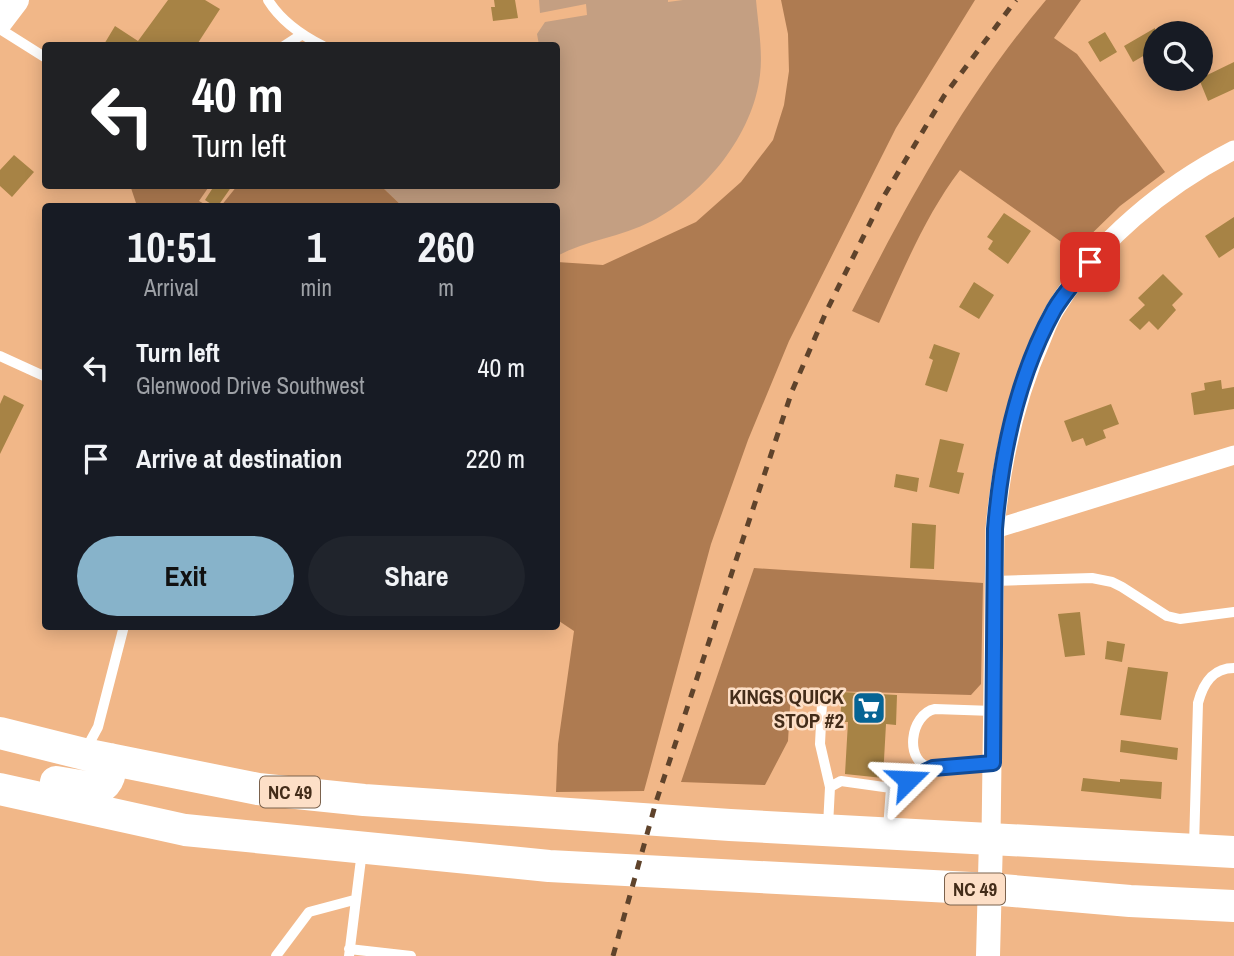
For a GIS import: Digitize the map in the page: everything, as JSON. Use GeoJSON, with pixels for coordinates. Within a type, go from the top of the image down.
{"type":"FeatureCollection","features":[{"type":"Feature","properties":{"kind":"highway","name":"NC 49"},"geometry":{"type":"LineString","coordinates":[[0,733],[97,757],[258,789],[364,800],[730,825],[1234,852]]}},
{"type":"Feature","properties":{"kind":"highway"},"geometry":{"type":"LineString","coordinates":[[0,771],[98,789],[108,780],[111,770],[97,757]]}},
{"type":"Feature","properties":{"kind":"highway","name":"NC 49"},"geometry":{"type":"LineString","coordinates":[[0,789],[185,830],[570,867],[990,889],[1130,901],[1234,906]]}},
{"type":"Feature","properties":{"kind":"main road"},"geometry":{"type":"LineString","coordinates":[[0,21],[16,0]]}},
{"type":"Feature","properties":{"kind":"street"},"geometry":{"type":"LineString","coordinates":[[988,956],[995,529],[998,497],[1018,401],[1030,365],[1055,310],[1090,262],[1147,207],[1191,175],[1234,150]]}},
{"type":"Feature","properties":{"kind":"street"},"geometry":{"type":"LineString","coordinates":[[995,529],[1234,455]]}},
{"type":"Feature","properties":{"kind":"lane"},"geometry":{"type":"LineString","coordinates":[[268,0],[274,10],[301,35],[315,42]]}},
{"type":"Feature","properties":{"kind":"lane"},"geometry":{"type":"LineString","coordinates":[[0,29],[42,55]]}},
{"type":"Feature","properties":{"kind":"lane"},"geometry":{"type":"LineString","coordinates":[[290,42],[301,35]]}},
{"type":"Feature","properties":{"kind":"lane"},"geometry":{"type":"LineString","coordinates":[[0,356],[42,375]]}},
{"type":"Feature","properties":{"kind":"lane"},"geometry":{"type":"LineString","coordinates":[[994,581],[1092,578],[1122,587],[1167,617],[1180,619],[1234,612]]}},
{"type":"Feature","properties":{"kind":"lane"},"geometry":{"type":"LineString","coordinates":[[97,757],[98,727],[123,630]]}},
{"type":"Feature","properties":{"kind":"lane"},"geometry":{"type":"LineString","coordinates":[[1194,850],[1198,703],[1203,687],[1213,675],[1234,668]]}},
{"type":"Feature","properties":{"kind":"lane"},"geometry":{"type":"LineString","coordinates":[[822,703],[820,744],[830,787],[827,830]]}},
{"type":"Feature","properties":{"kind":"lane"},"geometry":{"type":"LineString","coordinates":[[933,768],[921,762],[915,754],[916,728],[923,714],[934,709],[994,711]]}},
{"type":"Feature","properties":{"kind":"lane"},"geometry":{"type":"LineString","coordinates":[[830,787],[841,781],[891,788],[933,768],[993,763]]}},
{"type":"Feature","properties":{"kind":"lane"},"geometry":{"type":"LineString","coordinates":[[888,833],[891,788]]}},
{"type":"Feature","properties":{"kind":"lane"},"geometry":{"type":"LineString","coordinates":[[362,847],[349,952],[411,956]]}},
{"type":"Feature","properties":{"kind":"lane"},"geometry":{"type":"LineString","coordinates":[[276,956],[309,912],[354,900]]}},
{"type":"Feature","properties":{"kind":"shaded area"},"geometry":{"type":"Polygon","coordinates":[[[539,0],[756,0],[761,47],[760,75],[748,119],[737,140],[708,179],[672,209],[652,221],[560,255],[560,203],[399,203],[384,189],[560,189],[560,42],[538,42],[537,34],[545,22],[587,15],[586,4],[540,13],[539,0]]]}},
{"type":"Feature","properties":{"kind":"shaded area"},"geometry":{"type":"Polygon","coordinates":[[[781,0],[975,0],[896,128],[789,341],[748,440],[711,544],[644,791],[556,792],[558,744],[574,631],[560,622],[560,262],[603,265],[696,222],[741,182],[773,140],[784,105],[789,71],[788,34],[781,0]]]}},
{"type":"Feature","properties":{"kind":"shaded area"},"geometry":{"type":"Polygon","coordinates":[[[1046,0],[1081,0],[1054,38],[1077,54],[1165,172],[1120,206],[1074,251],[960,170],[925,225],[879,323],[852,311],[917,189],[964,111],[1046,0]]]}},
{"type":"Feature","properties":{"kind":"shaded area"},"geometry":{"type":"Polygon","coordinates":[[[131,189],[207,189],[199,201],[203,203],[136,203],[131,189]]]}},
{"type":"Feature","properties":{"kind":"shaded area"},"geometry":{"type":"Polygon","coordinates":[[[235,189],[384,189],[399,203],[223,203],[235,189]]]}},
{"type":"Feature","properties":{"kind":"shaded area"},"geometry":{"type":"Polygon","coordinates":[[[754,568],[983,583],[981,684],[971,695],[791,690],[788,741],[765,785],[681,782],[754,568]]]}},
{"type":"Feature","properties":{"kind":"building"},"geometry":{"type":"Polygon","coordinates":[[[168,0],[205,0],[220,9],[199,42],[105,42],[115,26],[138,41],[168,0]]]}},
{"type":"Feature","properties":{"kind":"building"},"geometry":{"type":"Polygon","coordinates":[[[494,0],[515,0],[518,18],[493,21],[491,7],[495,7],[494,0]]]}},
{"type":"Feature","properties":{"kind":"building"},"geometry":{"type":"Polygon","coordinates":[[[1105,32],[1117,52],[1100,62],[1088,42],[1105,32]]]}},
{"type":"Feature","properties":{"kind":"building"},"geometry":{"type":"Polygon","coordinates":[[[1143,35],[1143,56],[1133,62],[1124,46],[1143,35]]]}},
{"type":"Feature","properties":{"kind":"building"},"geometry":{"type":"Polygon","coordinates":[[[1234,62],[1234,89],[1208,101],[1204,91],[1213,91],[1213,72],[1234,62]]]}},
{"type":"Feature","properties":{"kind":"building"},"geometry":{"type":"Polygon","coordinates":[[[14,155],[34,172],[12,197],[0,186],[0,170],[14,155]]]}},
{"type":"Feature","properties":{"kind":"building"},"geometry":{"type":"Polygon","coordinates":[[[212,189],[230,189],[220,203],[205,200],[212,189]]]}},
{"type":"Feature","properties":{"kind":"building"},"geometry":{"type":"Polygon","coordinates":[[[1004,213],[1031,231],[1008,264],[988,249],[993,241],[987,237],[1004,213]]]}},
{"type":"Feature","properties":{"kind":"building"},"geometry":{"type":"Polygon","coordinates":[[[1234,217],[1234,248],[1219,258],[1205,236],[1234,217]]]}},
{"type":"Feature","properties":{"kind":"building"},"geometry":{"type":"Polygon","coordinates":[[[1163,274],[1183,294],[1172,305],[1176,310],[1158,330],[1149,321],[1140,330],[1129,320],[1145,305],[1138,298],[1163,274]]]}},
{"type":"Feature","properties":{"kind":"building"},"geometry":{"type":"Polygon","coordinates":[[[974,282],[994,295],[979,319],[959,307],[974,282]]]}},
{"type":"Feature","properties":{"kind":"building"},"geometry":{"type":"Polygon","coordinates":[[[934,344],[960,353],[947,392],[925,385],[933,360],[929,358],[934,344]]]}},
{"type":"Feature","properties":{"kind":"building"},"geometry":{"type":"Polygon","coordinates":[[[1221,380],[1222,389],[1234,387],[1234,409],[1194,415],[1191,393],[1205,390],[1204,383],[1221,380]]]}},
{"type":"Feature","properties":{"kind":"building"},"geometry":{"type":"Polygon","coordinates":[[[4,395],[24,405],[0,454],[0,404],[4,395]]]}},
{"type":"Feature","properties":{"kind":"building"},"geometry":{"type":"Polygon","coordinates":[[[1111,404],[1119,424],[1103,430],[1106,438],[1086,446],[1083,438],[1072,442],[1064,421],[1111,404]]]}},
{"type":"Feature","properties":{"kind":"building"},"geometry":{"type":"Polygon","coordinates":[[[940,439],[964,444],[957,472],[964,473],[959,494],[929,487],[940,439]]]}},
{"type":"Feature","properties":{"kind":"building"},"geometry":{"type":"Polygon","coordinates":[[[896,474],[919,478],[917,492],[894,487],[896,474]]]}},
{"type":"Feature","properties":{"kind":"building"},"geometry":{"type":"Polygon","coordinates":[[[912,523],[936,525],[934,569],[910,568],[912,523]]]}},
{"type":"Feature","properties":{"kind":"building"},"geometry":{"type":"Polygon","coordinates":[[[1080,612],[1085,655],[1065,657],[1058,614],[1080,612]]]}},
{"type":"Feature","properties":{"kind":"building"},"geometry":{"type":"Polygon","coordinates":[[[1107,641],[1125,644],[1122,662],[1105,659],[1107,641]]]}},
{"type":"Feature","properties":{"kind":"building"},"geometry":{"type":"Polygon","coordinates":[[[1128,667],[1168,672],[1161,720],[1120,715],[1128,667]]]}},
{"type":"Feature","properties":{"kind":"building"},"geometry":{"type":"Polygon","coordinates":[[[842,692],[897,695],[896,725],[886,724],[883,778],[845,774],[848,722],[840,722],[842,692]]]}},
{"type":"Feature","properties":{"kind":"building"},"geometry":{"type":"Polygon","coordinates":[[[1121,740],[1178,748],[1177,760],[1120,752],[1121,740]]]}},
{"type":"Feature","properties":{"kind":"building"},"geometry":{"type":"Polygon","coordinates":[[[1083,778],[1120,782],[1120,779],[1162,782],[1161,799],[1081,791],[1083,778]]]}},
{"type":"Feature","properties":{"kind":"railway"},"geometry":{"type":"LineString","coordinates":[[613,956],[656,802],[792,391],[827,310],[881,201],[944,96],[1016,0]]}},
{"type":"Feature","properties":{"kind":"place","name":"KINGS QUICK STOP #2"},"geometry":{"type":"Point","coordinates":[869,708]}},
{"type":"Feature","properties":{"kind":"route"},"geometry":{"type":"LineString","coordinates":[[908,780],[933,768],[993,763],[995,529],[1007,449],[1030,365],[1055,310],[1090,262]]}}]}
